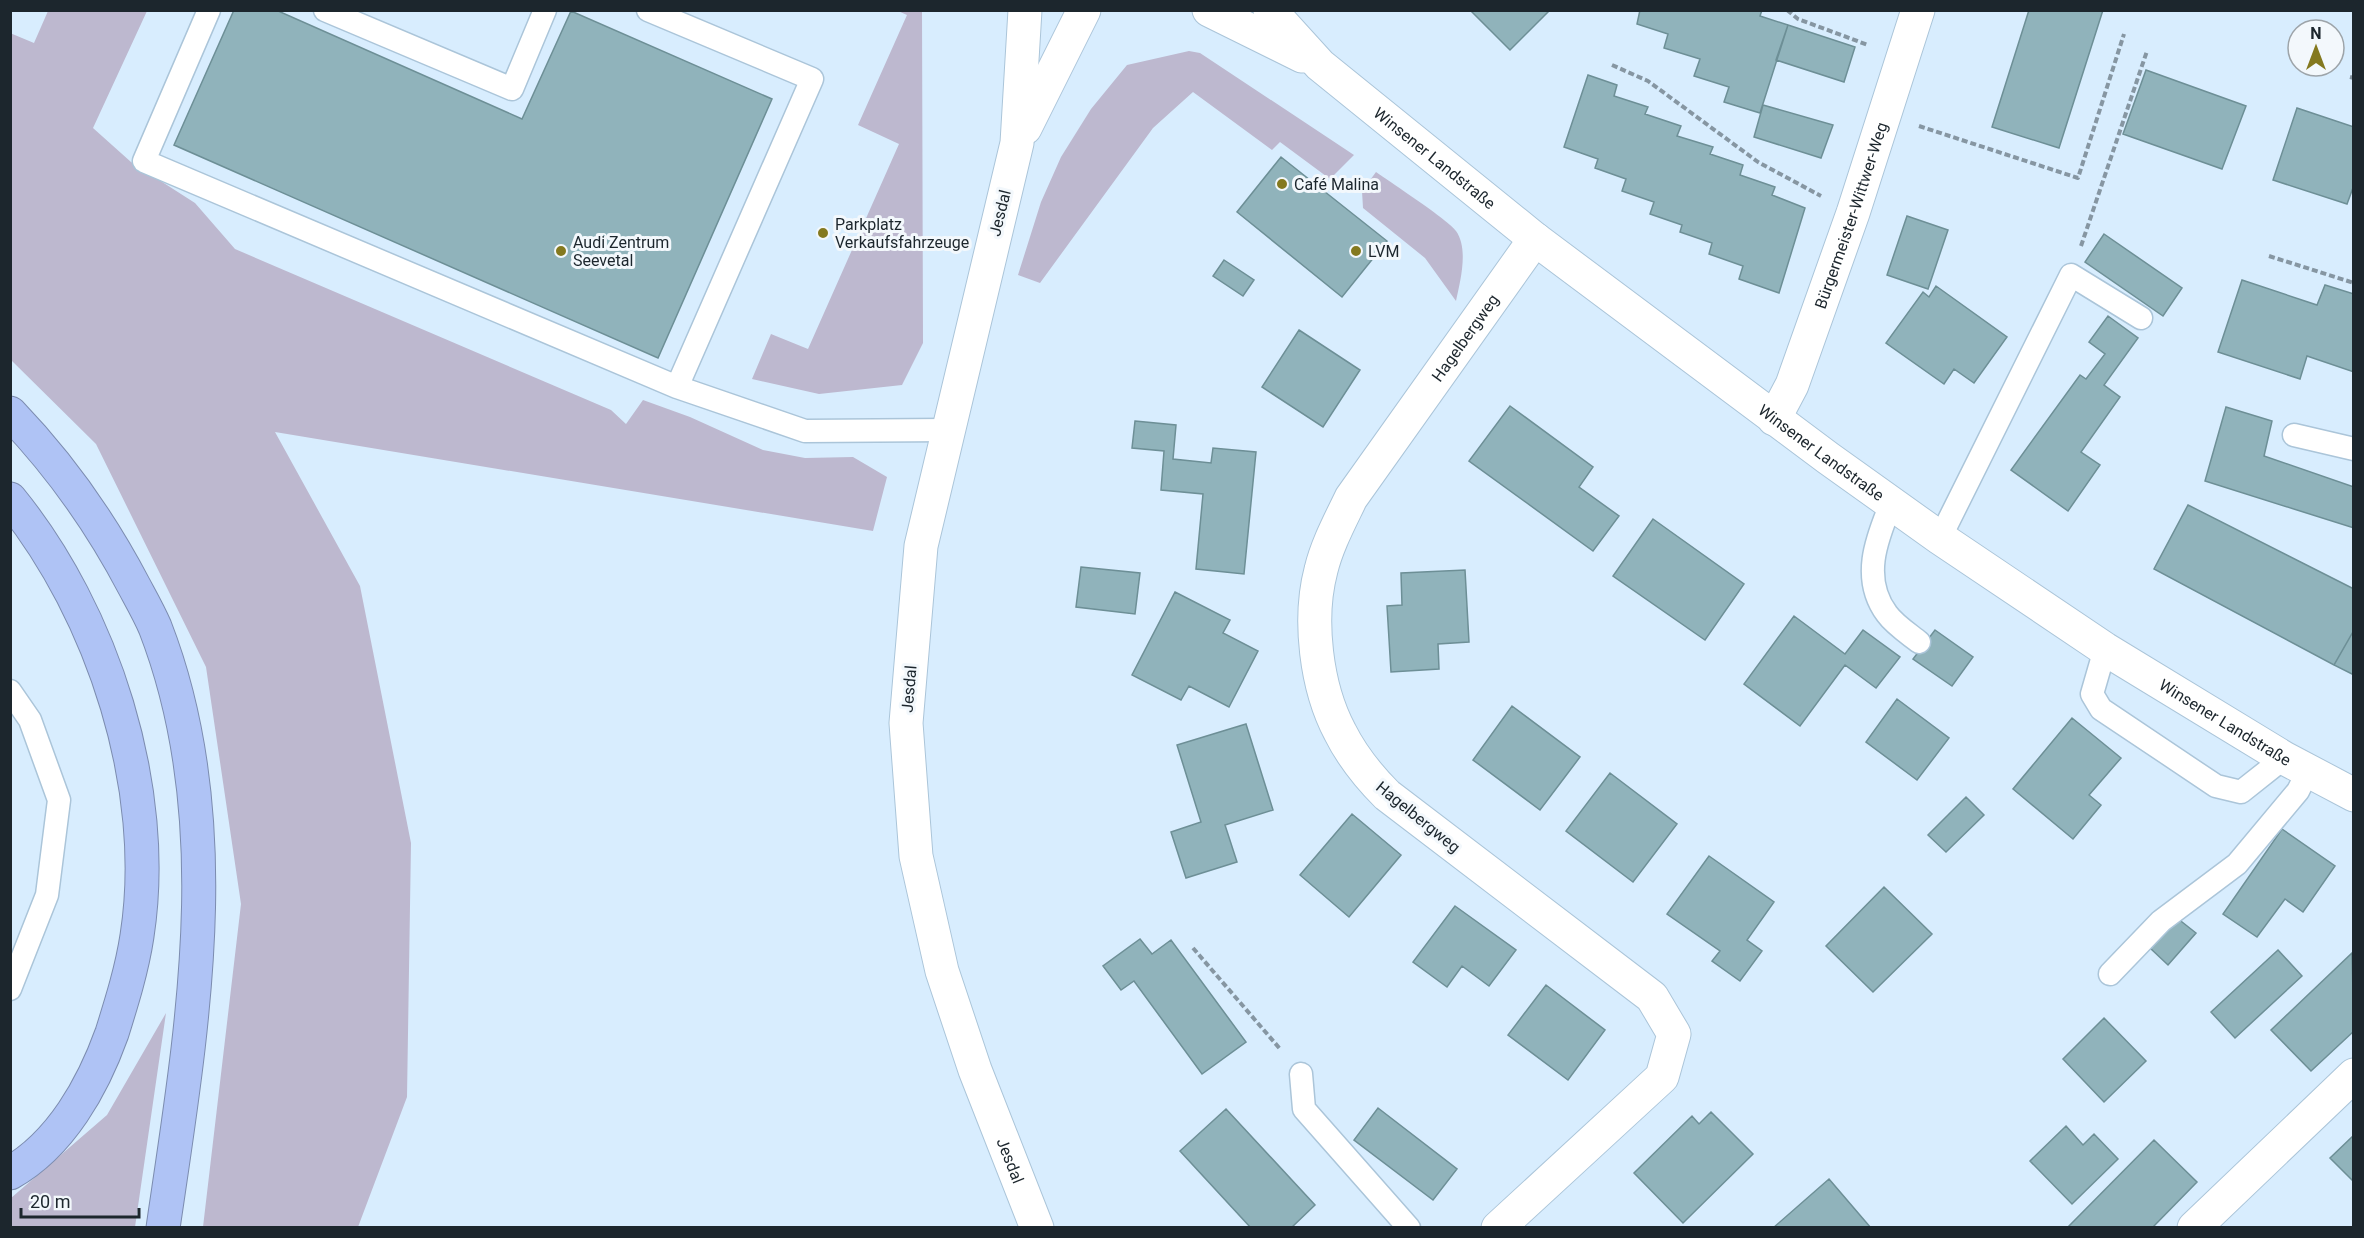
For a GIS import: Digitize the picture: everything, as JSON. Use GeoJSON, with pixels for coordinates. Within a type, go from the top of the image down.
{"type":"FeatureCollection","features":[{"type":"Feature","properties":{"kind":"highway"},"geometry":{"type":"LineString","coordinates":[[10,413],[74,486],[121,561],[154,626],[178,703],[197,804],[200,894],[196,967],[187,1064],[163,1227]]}},
{"type":"Feature","properties":{"kind":"highway"},"geometry":{"type":"LineString","coordinates":[[10,499],[55,563],[90,628],[118,711],[136,790],[141,870],[135,946],[124,997],[102,1060],[70,1119],[22,1166],[10,1173]]}},
{"type":"Feature","properties":{"kind":"street","name":"Jesdal"},"geometry":{"type":"LineString","coordinates":[[1025,10],[1017,143],[921,546],[906,723],[916,856],[942,971],[964,1037],[1037,1227]]}},
{"type":"Feature","properties":{"kind":"street","name":"Jesdal"},"geometry":{"type":"LineString","coordinates":[[1017,143],[1084,10]]}},
{"type":"Feature","properties":{"kind":"street","name":"Winsener Landstraße"},"geometry":{"type":"LineString","coordinates":[[1209,10],[1320,64]]}},
{"type":"Feature","properties":{"kind":"street","name":"Winsener Landstraße"},"geometry":{"type":"LineString","coordinates":[[1270,10],[1320,64],[1535,239],[1774,419],[1940,538],[2105,649],[2296,765],[2354,795]]}},
{"type":"Feature","properties":{"kind":"street","name":"Bürgermeister-Wittwer-Weg"},"geometry":{"type":"LineString","coordinates":[[1774,419],[1792,385],[1853,213],[1918,10]]}},
{"type":"Feature","properties":{"kind":"street","name":"Hagelbergweg"},"geometry":{"type":"LineString","coordinates":[[1498,1227],[1662,1077],[1674,1035],[1652,997],[1387,795],[1368,776],[1339,731],[1330,708],[1317,651],[1316,611],[1321,571],[1336,528],[1351,498],[1535,239]]}},
{"type":"Feature","properties":{"kind":"street"},"geometry":{"type":"LineString","coordinates":[[2194,1227],[2354,1076]]}},
{"type":"Feature","properties":{"kind":"lane"},"geometry":{"type":"LineString","coordinates":[[209,10],[144,161],[677,387],[806,431],[948,430]]}},
{"type":"Feature","properties":{"kind":"lane"},"geometry":{"type":"LineString","coordinates":[[325,10],[512,89],[545,10]]}},
{"type":"Feature","properties":{"kind":"lane"},"geometry":{"type":"LineString","coordinates":[[648,10],[812,79],[677,387]]}},
{"type":"Feature","properties":{"kind":"lane"},"geometry":{"type":"LineString","coordinates":[[1940,538],[2071,276],[2141,318]]}},
{"type":"Feature","properties":{"kind":"lane"},"geometry":{"type":"LineString","coordinates":[[2294,435],[2354,448]]}},
{"type":"Feature","properties":{"kind":"lane"},"geometry":{"type":"LineString","coordinates":[[1892,504],[1878,536],[1872,564],[1874,592],[1888,616],[1919,642]]}},
{"type":"Feature","properties":{"kind":"lane"},"geometry":{"type":"LineString","coordinates":[[2105,649],[2092,694],[2101,709],[2216,786],[2241,792],[2296,765],[2298,791],[2237,864],[2161,921],[2110,974]]}},
{"type":"Feature","properties":{"kind":"lane"},"geometry":{"type":"LineString","coordinates":[[10,691],[30,720],[59,800],[47,894],[10,989]]}},
{"type":"Feature","properties":{"kind":"lane"},"geometry":{"type":"LineString","coordinates":[[1301,1074],[1304,1109],[1409,1227]]}},
{"type":"Feature","properties":{"kind":"path"},"geometry":{"type":"LineString","coordinates":[[1787,10],[1798,19],[1903,57]]}},
{"type":"Feature","properties":{"kind":"path"},"geometry":{"type":"LineString","coordinates":[[1884,115],[2078,178],[2124,34]]}},
{"type":"Feature","properties":{"kind":"path"},"geometry":{"type":"LineString","coordinates":[[2071,276],[2148,51]]}},
{"type":"Feature","properties":{"kind":"path"},"geometry":{"type":"LineString","coordinates":[[1612,64],[1648,81],[1758,162],[1853,213]]}},
{"type":"Feature","properties":{"kind":"path"},"geometry":{"type":"LineString","coordinates":[[2269,256],[2354,283]]}},
{"type":"Feature","properties":{"kind":"path"},"geometry":{"type":"LineString","coordinates":[[1193,948],[1301,1074]]}},
{"type":"Feature","properties":{"kind":"shaded area"},"geometry":{"type":"Polygon","coordinates":[[[48,11],[147,11],[93,128],[131,162],[195,203],[235,249],[611,410],[626,424],[643,400],[690,417],[763,450],[805,458],[853,457],[887,477],[873,531],[275,432],[360,586],[411,843],[407,1097],[358,1227],[203,1227],[241,904],[206,667],[96,444],[11,360],[10,33],[34,43],[48,11]]]}},
{"type":"Feature","properties":{"kind":"shaded area"},"geometry":{"type":"Polygon","coordinates":[[[898,11],[922,11],[923,343],[902,385],[819,394],[752,379],[771,334],[808,349],[899,144],[858,125],[907,15],[898,11]]]}},
{"type":"Feature","properties":{"kind":"shaded area"},"geometry":{"type":"Polygon","coordinates":[[[1189,51],[1200,53],[1354,155],[1330,179],[1280,142],[1272,150],[1193,92],[1153,128],[1040,283],[1018,275],[1041,202],[1061,157],[1091,109],[1127,65],[1189,51]]]}},
{"type":"Feature","properties":{"kind":"shaded area"},"geometry":{"type":"Polygon","coordinates":[[[1376,172],[1432,211],[1456,231],[1460,238],[1463,256],[1456,301],[1425,258],[1363,208],[1362,191],[1376,172]]]}},
{"type":"Feature","properties":{"kind":"shaded area"},"geometry":{"type":"Polygon","coordinates":[[[166,1013],[135,1227],[11,1227],[11,1198],[107,1115],[166,1013]]]}},
{"type":"Feature","properties":{"kind":"building","name":"Audi Zentrum Seevetal"},"geometry":{"type":"Polygon","coordinates":[[[234,10],[276,10],[522,119],[571,11],[772,99],[658,358],[174,145],[234,10]]]}},
{"type":"Feature","properties":{"kind":"building"},"geometry":{"type":"Polygon","coordinates":[[[1470,10],[1550,10],[1510,50],[1470,10]]]}},
{"type":"Feature","properties":{"kind":"building"},"geometry":{"type":"Polygon","coordinates":[[[1640,10],[1762,10],[1760,16],[1788,25],[1760,113],[1724,102],[1729,87],[1694,76],[1700,59],[1664,48],[1668,34],[1637,24],[1640,10]]]}},
{"type":"Feature","properties":{"kind":"building"},"geometry":{"type":"Polygon","coordinates":[[[2029,10],[2103,10],[2059,148],[1992,127],[2029,10]]]}},
{"type":"Feature","properties":{"kind":"building"},"geometry":{"type":"Polygon","coordinates":[[[1788,25],[1855,47],[1844,82],[1776,60],[1788,25]]]}},
{"type":"Feature","properties":{"kind":"building"},"geometry":{"type":"Polygon","coordinates":[[[2146,70],[2246,106],[2222,169],[2123,134],[2146,70]]]}},
{"type":"Feature","properties":{"kind":"building"},"geometry":{"type":"Polygon","coordinates":[[[1588,75],[1617,85],[1614,96],[1648,107],[1645,114],[1681,126],[1677,136],[1713,147],[1710,154],[1743,165],[1740,175],[1775,187],[1772,195],[1805,208],[1779,293],[1739,279],[1743,266],[1709,254],[1712,243],[1680,232],[1682,225],[1650,214],[1654,202],[1622,191],[1626,179],[1595,168],[1598,159],[1564,147],[1588,75]]]}},
{"type":"Feature","properties":{"kind":"building"},"geometry":{"type":"Polygon","coordinates":[[[1763,105],[1833,125],[1821,158],[1754,137],[1763,105]]]}},
{"type":"Feature","properties":{"kind":"building"},"geometry":{"type":"Polygon","coordinates":[[[2297,108],[2354,127],[2354,185],[2347,204],[2273,180],[2297,108]]]}},
{"type":"Feature","properties":{"kind":"building"},"geometry":{"type":"Polygon","coordinates":[[[1281,157],[1387,241],[1342,297],[1237,212],[1281,157]]]}},
{"type":"Feature","properties":{"kind":"building"},"geometry":{"type":"Polygon","coordinates":[[[1907,216],[1948,230],[1928,289],[1887,275],[1907,216]]]}},
{"type":"Feature","properties":{"kind":"building"},"geometry":{"type":"Polygon","coordinates":[[[2104,234],[2182,288],[2163,316],[2085,262],[2104,234]]]}},
{"type":"Feature","properties":{"kind":"building"},"geometry":{"type":"Polygon","coordinates":[[[1224,260],[1254,280],[1243,296],[1213,276],[1224,260]]]}},
{"type":"Feature","properties":{"kind":"building"},"geometry":{"type":"Polygon","coordinates":[[[2242,280],[2317,305],[2325,285],[2354,294],[2354,372],[2307,356],[2300,379],[2218,352],[2242,280]]]}},
{"type":"Feature","properties":{"kind":"building"},"geometry":{"type":"Polygon","coordinates":[[[1936,286],[2007,337],[1974,383],[1954,369],[1944,384],[1886,343],[1923,292],[1929,297],[1936,286]]]}},
{"type":"Feature","properties":{"kind":"building"},"geometry":{"type":"Polygon","coordinates":[[[2108,316],[2138,338],[2104,385],[2120,397],[2081,452],[2100,465],[2068,511],[2011,470],[2080,375],[2086,379],[2105,354],[2089,342],[2108,316]]]}},
{"type":"Feature","properties":{"kind":"building"},"geometry":{"type":"Polygon","coordinates":[[[1299,330],[1360,370],[1323,427],[1262,387],[1299,330]]]}},
{"type":"Feature","properties":{"kind":"building"},"geometry":{"type":"Polygon","coordinates":[[[1510,406],[1593,467],[1579,487],[1619,516],[1593,551],[1469,461],[1510,406]]]}},
{"type":"Feature","properties":{"kind":"building"},"geometry":{"type":"Polygon","coordinates":[[[2226,407],[2272,421],[2264,456],[2354,487],[2354,528],[2205,481],[2226,407]]]}},
{"type":"Feature","properties":{"kind":"building"},"geometry":{"type":"Polygon","coordinates":[[[1135,421],[1176,425],[1173,459],[1211,463],[1213,448],[1256,452],[1244,574],[1196,569],[1203,494],[1161,490],[1164,451],[1132,448],[1135,421]]]}},
{"type":"Feature","properties":{"kind":"building"},"geometry":{"type":"Polygon","coordinates":[[[2188,505],[2354,589],[2354,630],[2334,665],[2154,569],[2188,505]]]}},
{"type":"Feature","properties":{"kind":"building"},"geometry":{"type":"Polygon","coordinates":[[[1653,519],[1744,584],[1705,640],[1613,576],[1653,519]]]}},
{"type":"Feature","properties":{"kind":"building"},"geometry":{"type":"Polygon","coordinates":[[[1081,567],[1140,573],[1135,614],[1076,607],[1081,567]]]}},
{"type":"Feature","properties":{"kind":"building"},"geometry":{"type":"Polygon","coordinates":[[[1465,570],[1469,642],[1438,644],[1439,669],[1391,672],[1387,606],[1402,605],[1401,573],[1465,570]]]}},
{"type":"Feature","properties":{"kind":"building"},"geometry":{"type":"Polygon","coordinates":[[[1175,592],[1230,620],[1223,633],[1258,651],[1229,707],[1189,686],[1181,700],[1132,675],[1175,592]]]}},
{"type":"Feature","properties":{"kind":"building"},"geometry":{"type":"Polygon","coordinates":[[[1794,616],[1845,654],[1863,630],[1900,657],[1876,688],[1845,665],[1800,726],[1744,684],[1794,616]]]}},
{"type":"Feature","properties":{"kind":"building"},"geometry":{"type":"Polygon","coordinates":[[[1935,630],[1973,657],[1952,686],[1913,659],[1935,630]]]}},
{"type":"Feature","properties":{"kind":"building"},"geometry":{"type":"Polygon","coordinates":[[[2354,630],[2354,675],[2334,665],[2354,630]]]}},
{"type":"Feature","properties":{"kind":"building"},"geometry":{"type":"Polygon","coordinates":[[[1897,699],[1949,738],[1917,780],[1866,742],[1897,699]]]}},
{"type":"Feature","properties":{"kind":"building"},"geometry":{"type":"Polygon","coordinates":[[[1512,706],[1580,757],[1540,810],[1473,760],[1512,706]]]}},
{"type":"Feature","properties":{"kind":"building"},"geometry":{"type":"Polygon","coordinates":[[[2072,718],[2121,758],[2089,795],[2101,805],[2073,839],[2013,789],[2072,718]]]}},
{"type":"Feature","properties":{"kind":"building"},"geometry":{"type":"Polygon","coordinates":[[[1246,724],[1273,810],[1225,825],[1237,862],[1186,878],[1171,832],[1201,822],[1177,745],[1246,724]]]}},
{"type":"Feature","properties":{"kind":"building"},"geometry":{"type":"Polygon","coordinates":[[[1610,773],[1677,824],[1633,882],[1566,831],[1610,773]]]}},
{"type":"Feature","properties":{"kind":"building"},"geometry":{"type":"Polygon","coordinates":[[[1966,797],[1984,815],[1946,852],[1928,835],[1966,797]]]}},
{"type":"Feature","properties":{"kind":"building"},"geometry":{"type":"Polygon","coordinates":[[[1352,814],[1401,855],[1349,917],[1300,875],[1352,814]]]}},
{"type":"Feature","properties":{"kind":"building"},"geometry":{"type":"Polygon","coordinates":[[[2282,829],[2335,866],[2303,912],[2285,899],[2257,937],[2223,914],[2282,829]]]}},
{"type":"Feature","properties":{"kind":"building"},"geometry":{"type":"Polygon","coordinates":[[[1709,856],[1774,902],[1747,940],[1762,951],[1740,981],[1712,961],[1720,951],[1667,914],[1709,856]]]}},
{"type":"Feature","properties":{"kind":"building"},"geometry":{"type":"Polygon","coordinates":[[[1884,887],[1932,934],[1873,992],[1826,946],[1884,887]]]}},
{"type":"Feature","properties":{"kind":"building"},"geometry":{"type":"Polygon","coordinates":[[[1455,906],[1516,950],[1489,986],[1462,966],[1447,987],[1413,962],[1455,906]]]}},
{"type":"Feature","properties":{"kind":"building"},"geometry":{"type":"Polygon","coordinates":[[[2177,918],[2196,933],[2168,965],[2150,948],[2177,918]]]}},
{"type":"Feature","properties":{"kind":"building"},"geometry":{"type":"Polygon","coordinates":[[[1140,939],[1152,954],[1171,940],[1246,1042],[1202,1074],[1134,981],[1121,990],[1103,966],[1140,939]]]}},
{"type":"Feature","properties":{"kind":"building"},"geometry":{"type":"Polygon","coordinates":[[[2278,950],[2302,976],[2235,1038],[2211,1012],[2278,950]]]}},
{"type":"Feature","properties":{"kind":"building"},"geometry":{"type":"Polygon","coordinates":[[[2352,953],[2354,1031],[2311,1071],[2271,1030],[2352,953]]]}},
{"type":"Feature","properties":{"kind":"building"},"geometry":{"type":"Polygon","coordinates":[[[1546,985],[1605,1030],[1568,1080],[1508,1035],[1546,985]]]}},
{"type":"Feature","properties":{"kind":"building"},"geometry":{"type":"Polygon","coordinates":[[[2104,1018],[2146,1061],[2104,1102],[2063,1059],[2104,1018]]]}},
{"type":"Feature","properties":{"kind":"building"},"geometry":{"type":"Polygon","coordinates":[[[1378,1108],[1457,1169],[1433,1200],[1354,1140],[1378,1108]]]}},
{"type":"Feature","properties":{"kind":"building"},"geometry":{"type":"Polygon","coordinates":[[[1226,1109],[1315,1205],[1291,1228],[1251,1228],[1180,1151],[1226,1109]]]}},
{"type":"Feature","properties":{"kind":"building"},"geometry":{"type":"Polygon","coordinates":[[[1711,1112],[1753,1154],[1683,1223],[1634,1173],[1692,1116],[1699,1124],[1711,1112]]]}},
{"type":"Feature","properties":{"kind":"building"},"geometry":{"type":"Polygon","coordinates":[[[2066,1126],[2083,1145],[2094,1134],[2118,1159],[2072,1204],[2030,1161],[2066,1126]]]}},
{"type":"Feature","properties":{"kind":"building"},"geometry":{"type":"Polygon","coordinates":[[[2354,1135],[2354,1182],[2330,1158],[2354,1135]]]}},
{"type":"Feature","properties":{"kind":"building"},"geometry":{"type":"Polygon","coordinates":[[[2154,1140],[2197,1182],[2152,1228],[2067,1228],[2154,1140]]]}},
{"type":"Feature","properties":{"kind":"building"},"geometry":{"type":"Polygon","coordinates":[[[1829,1179],[1871,1228],[1773,1228],[1829,1179]]]}},
{"type":"Feature","properties":{"kind":"place","name":"Café Malina"},"geometry":{"type":"Point","coordinates":[1282,184]}},
{"type":"Feature","properties":{"kind":"place","name":"Parkplatz Verkaufsfahrzeuge"},"geometry":{"type":"Point","coordinates":[823,233]}},
{"type":"Feature","properties":{"kind":"place","name":"Audi Zentrum Seevetal"},"geometry":{"type":"Point","coordinates":[561,251]}},
{"type":"Feature","properties":{"kind":"place","name":"LVM"},"geometry":{"type":"Point","coordinates":[1356,251]}}]}
